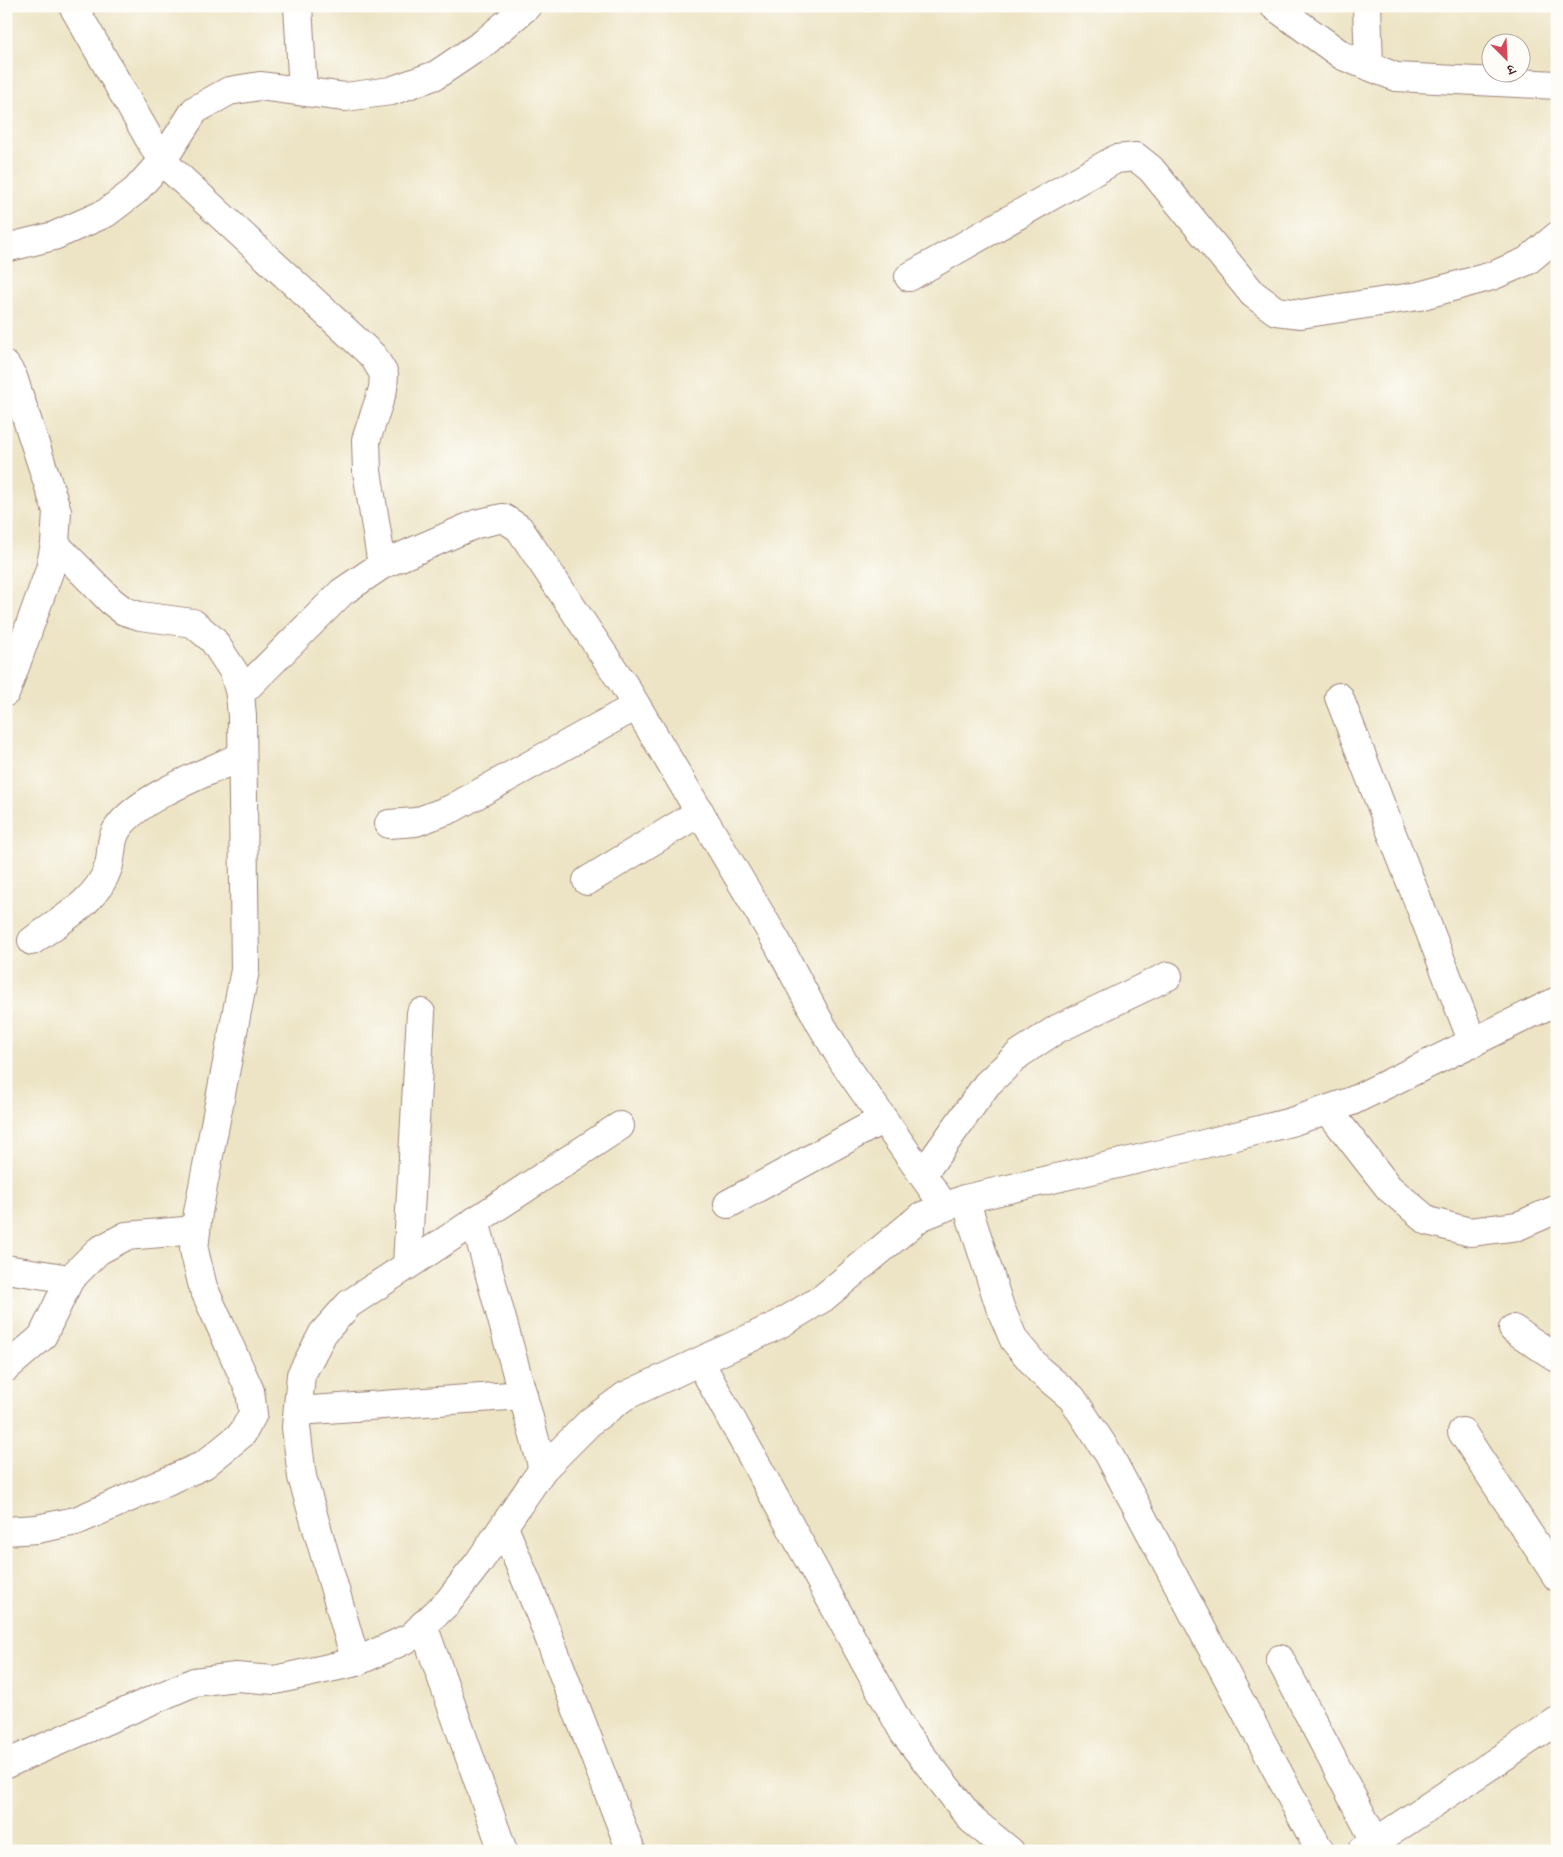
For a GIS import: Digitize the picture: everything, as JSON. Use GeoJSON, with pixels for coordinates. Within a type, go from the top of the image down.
{"type":"FeatureCollection","features":[{"type":"Feature","properties":{"kind":"street"},"geometry":{"type":"LineString","coordinates":[[73,6],[162,161],[373,356],[384,374],[383,389],[366,440],[367,471],[382,565]]}},
{"type":"Feature","properties":{"kind":"street"},"geometry":{"type":"LineString","coordinates":[[298,6],[303,91]]}},
{"type":"Feature","properties":{"kind":"street"},"geometry":{"type":"LineString","coordinates":[[6,248],[54,236],[106,213],[135,191],[162,161],[195,110],[229,91],[260,86],[345,97],[391,91],[436,75],[485,42],[527,6]]}},
{"type":"Feature","properties":{"kind":"street"},"geometry":{"type":"LineString","coordinates":[[1274,6],[1343,56],[1396,77],[1557,85]]}},
{"type":"Feature","properties":{"kind":"street"},"geometry":{"type":"LineString","coordinates":[[1367,6],[1369,66]]}},
{"type":"Feature","properties":{"kind":"street"},"geometry":{"type":"LineString","coordinates":[[909,277],[1116,159],[1136,157],[1152,169],[1253,294],[1276,311],[1301,314],[1419,296],[1492,276],[1518,265],[1527,261],[1557,236]]}},
{"type":"Feature","properties":{"kind":"street"},"geometry":{"type":"LineString","coordinates":[[6,366],[13,377],[57,511],[55,544],[50,569],[6,692]]}},
{"type":"Feature","properties":{"kind":"street"},"geometry":{"type":"LineString","coordinates":[[240,694],[342,592],[382,565],[476,524],[502,518],[519,528],[624,685],[777,942],[819,1021],[844,1063],[923,1174],[955,1203],[1014,1340],[1040,1370],[1072,1398],[1108,1453],[1320,1851]]}},
{"type":"Feature","properties":{"kind":"street"},"geometry":{"type":"LineString","coordinates":[[6,1531],[37,1529],[76,1521],[204,1465],[242,1434],[253,1414],[250,1391],[203,1286],[194,1250],[198,1212],[245,970],[240,694],[234,672],[213,640],[193,623],[140,616],[124,611],[111,601],[55,544]]}},
{"type":"Feature","properties":{"kind":"street"},"geometry":{"type":"LineString","coordinates":[[1339,698],[1473,1043]]}},
{"type":"Feature","properties":{"kind":"street"},"geometry":{"type":"LineString","coordinates":[[389,824],[416,822],[451,809],[636,706]]}},
{"type":"Feature","properties":{"kind":"street"},"geometry":{"type":"LineString","coordinates":[[32,941],[82,904],[100,887],[109,867],[112,844],[117,828],[137,809],[174,787],[242,756]]}},
{"type":"Feature","properties":{"kind":"street"},"geometry":{"type":"LineString","coordinates":[[587,880],[700,812]]}},
{"type":"Feature","properties":{"kind":"street"},"geometry":{"type":"LineString","coordinates":[[923,1174],[987,1084],[1019,1054],[1057,1029],[1168,976]]}},
{"type":"Feature","properties":{"kind":"street"},"geometry":{"type":"LineString","coordinates":[[6,1764],[194,1682],[236,1676],[275,1680],[356,1662],[411,1637],[448,1602],[504,1527],[543,1469],[591,1421],[625,1396],[778,1325],[823,1298],[920,1217],[955,1203],[1204,1144],[1291,1122],[1328,1110],[1352,1101],[1557,1002]]}},
{"type":"Feature","properties":{"kind":"street"},"geometry":{"type":"LineString","coordinates":[[407,1265],[422,1013]]}},
{"type":"Feature","properties":{"kind":"street"},"geometry":{"type":"LineString","coordinates":[[1328,1110],[1389,1188],[1428,1221],[1470,1232],[1518,1226],[1557,1209]]}},
{"type":"Feature","properties":{"kind":"street"},"geometry":{"type":"LineString","coordinates":[[728,1204],[883,1118]]}},
{"type":"Feature","properties":{"kind":"street"},"geometry":{"type":"LineString","coordinates":[[356,1662],[302,1477],[296,1427],[301,1375],[323,1333],[349,1304],[620,1126]]}},
{"type":"Feature","properties":{"kind":"street"},"geometry":{"type":"LineString","coordinates":[[475,1221],[543,1469]]}},
{"type":"Feature","properties":{"kind":"street"},"geometry":{"type":"LineString","coordinates":[[6,1368],[42,1337],[70,1279],[98,1251],[126,1236],[196,1230]]}},
{"type":"Feature","properties":{"kind":"street"},"geometry":{"type":"LineString","coordinates":[[6,1269],[70,1279]]}},
{"type":"Feature","properties":{"kind":"street"},"geometry":{"type":"LineString","coordinates":[[1513,1329],[1557,1358]]}},
{"type":"Feature","properties":{"kind":"street"},"geometry":{"type":"LineString","coordinates":[[700,1362],[904,1733],[972,1820],[1010,1851]]}},
{"type":"Feature","properties":{"kind":"street"},"geometry":{"type":"LineString","coordinates":[[298,1412],[523,1396]]}},
{"type":"Feature","properties":{"kind":"street"},"geometry":{"type":"LineString","coordinates":[[1462,1432],[1557,1577]]}},
{"type":"Feature","properties":{"kind":"street"},"geometry":{"type":"LineString","coordinates":[[504,1527],[540,1614],[631,1851]]}},
{"type":"Feature","properties":{"kind":"street"},"geometry":{"type":"LineString","coordinates":[[423,1625],[503,1851]]}},
{"type":"Feature","properties":{"kind":"street"},"geometry":{"type":"LineString","coordinates":[[1280,1659],[1369,1846],[1557,1721]]}}]}
